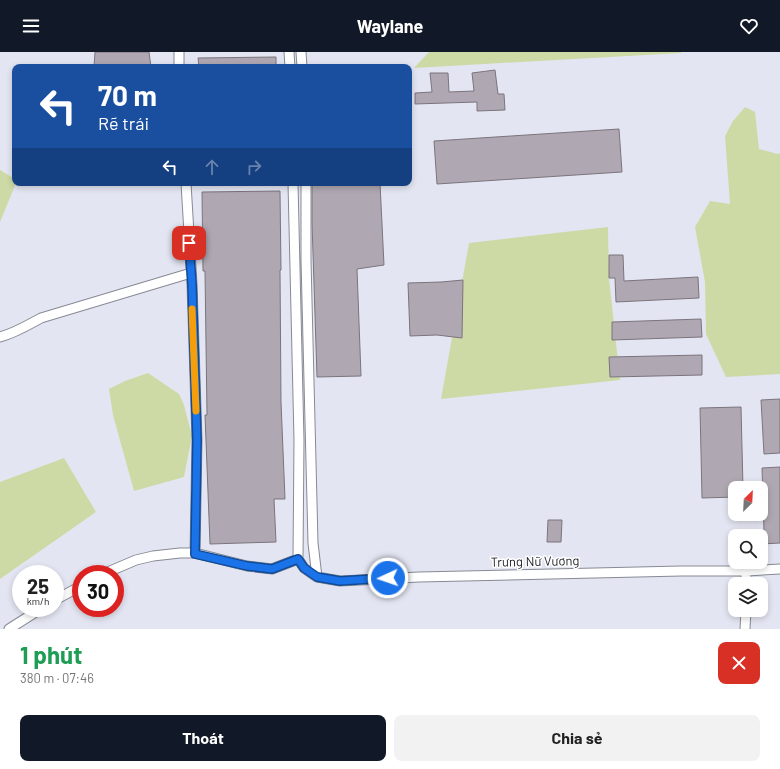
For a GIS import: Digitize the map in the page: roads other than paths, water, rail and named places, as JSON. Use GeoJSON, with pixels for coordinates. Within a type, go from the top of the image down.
{"type":"FeatureCollection","features":[{"type":"Feature","properties":{"kind":"street"},"geometry":{"type":"LineString","coordinates":[[179,52],[179,64]]}},
{"type":"Feature","properties":{"kind":"street"},"geometry":{"type":"LineString","coordinates":[[289,52],[290,64]]}},
{"type":"Feature","properties":{"kind":"street"},"geometry":{"type":"LineString","coordinates":[[302,52],[302,64]]}},
{"type":"Feature","properties":{"kind":"street"},"geometry":{"type":"LineString","coordinates":[[186,186],[197,440],[195,554]]}},
{"type":"Feature","properties":{"kind":"street"},"geometry":{"type":"LineString","coordinates":[[121,565],[153,556],[180,552],[247,566],[272,569],[298,559],[299,440],[293,186]]}},
{"type":"Feature","properties":{"kind":"street"},"geometry":{"type":"LineString","coordinates":[[306,186],[306,260],[313,543],[317,577]]}},
{"type":"Feature","properties":{"kind":"street"},"geometry":{"type":"LineString","coordinates":[[0,337],[24,328],[41,318],[191,273]]}},
{"type":"Feature","properties":{"kind":"street","name":"Trưng Nữ Vương"},"geometry":{"type":"LineString","coordinates":[[298,559],[304,568],[317,577],[340,581],[420,576],[746,571],[780,569]]}},
{"type":"Feature","properties":{"kind":"street"},"geometry":{"type":"LineString","coordinates":[[746,571],[746,577]]}},
{"type":"Feature","properties":{"kind":"street"},"geometry":{"type":"LineString","coordinates":[[9,629],[28,617]]}},
{"type":"Feature","properties":{"kind":"street"},"geometry":{"type":"LineString","coordinates":[[745,629],[746,617]]}}]}
